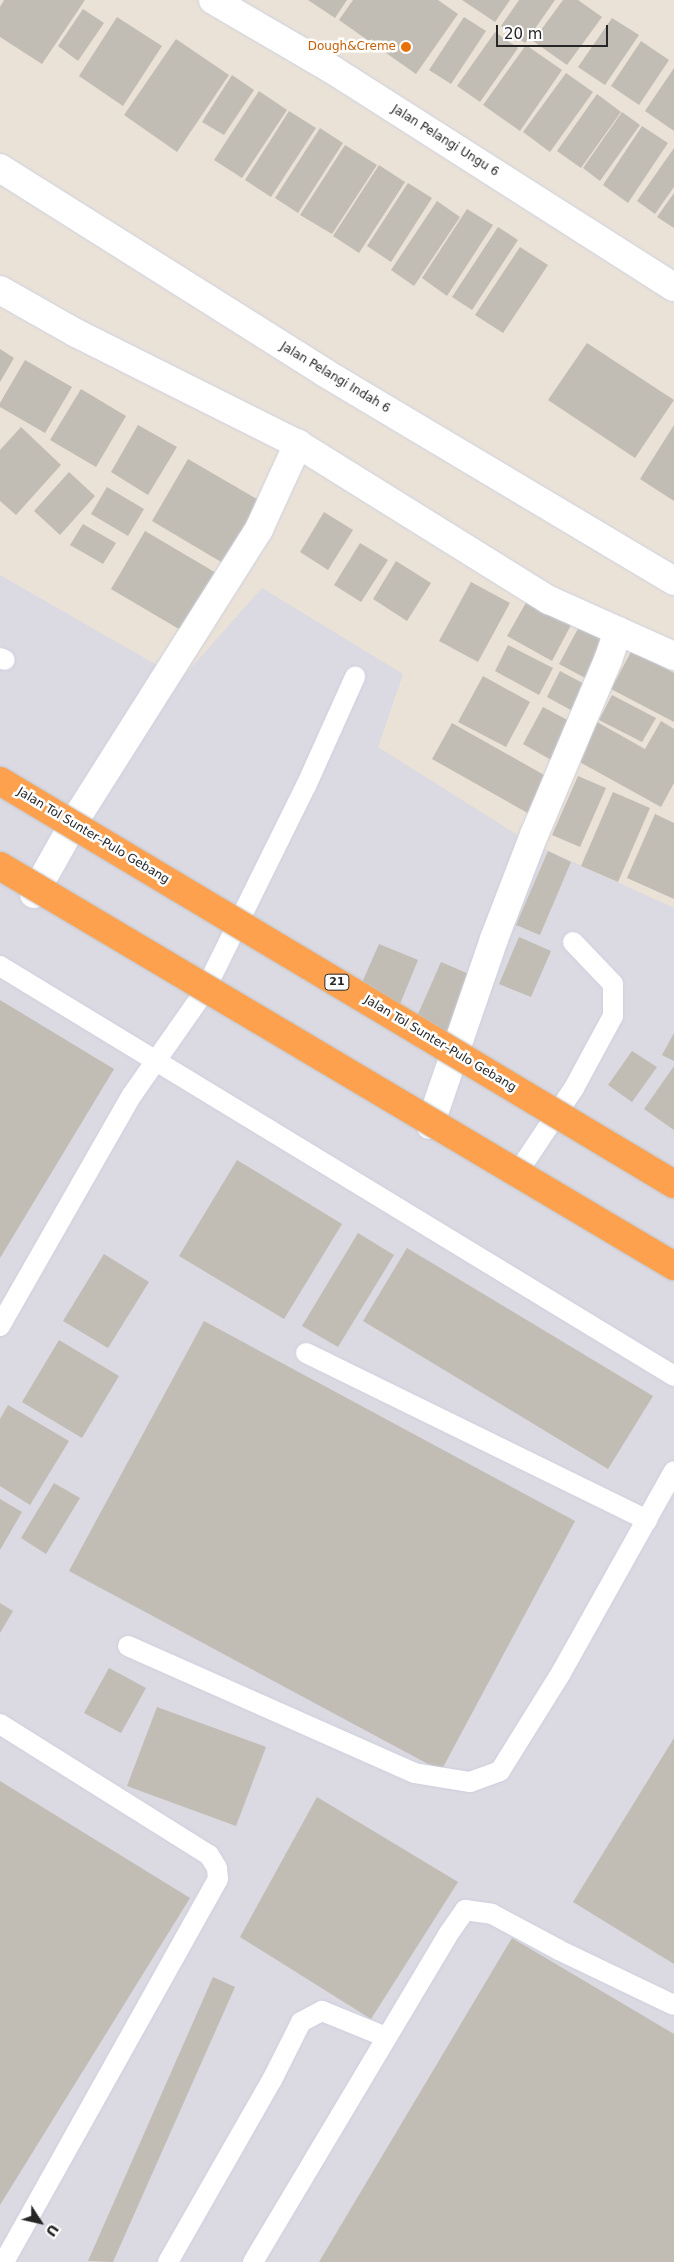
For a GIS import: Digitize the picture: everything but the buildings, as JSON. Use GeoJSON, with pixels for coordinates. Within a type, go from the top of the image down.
{"type":"FeatureCollection","features":[{"type":"Feature","properties":{"kind":"highway","name":"Jalan Tol Sunter–Pulo Gebang"},"geometry":{"type":"LineString","coordinates":[[0,780],[674,1184]]}},
{"type":"Feature","properties":{"kind":"highway"},"geometry":{"type":"LineString","coordinates":[[0,866],[674,1266]]}},
{"type":"Feature","properties":{"kind":"street","name":"Jalan Pelangi Ungu 6"},"geometry":{"type":"LineString","coordinates":[[213,0],[333,70],[674,287]]}},
{"type":"Feature","properties":{"kind":"street","name":"Jalan Pelangi Indah 6"},"geometry":{"type":"LineString","coordinates":[[0,168],[325,373],[674,581]]}},
{"type":"Feature","properties":{"kind":"street"},"geometry":{"type":"LineString","coordinates":[[0,290],[76,333],[298,444],[549,600],[674,656]]}},
{"type":"Feature","properties":{"kind":"street"},"geometry":{"type":"LineString","coordinates":[[34,894],[79,814],[259,529],[298,444]]}},
{"type":"Feature","properties":{"kind":"street"},"geometry":{"type":"LineString","coordinates":[[430,1125],[494,939],[534,835],[608,660],[618,631]]}},
{"type":"Feature","properties":{"kind":"lane"},"geometry":{"type":"LineString","coordinates":[[0,1326],[132,1095],[204,992],[306,786],[355,677]]}},
{"type":"Feature","properties":{"kind":"lane"},"geometry":{"type":"LineString","coordinates":[[516,1175],[574,1088],[613,1016],[613,984],[572,942]]}},
{"type":"Feature","properties":{"kind":"lane"},"geometry":{"type":"LineString","coordinates":[[0,966],[674,1376]]}},
{"type":"Feature","properties":{"kind":"lane"},"geometry":{"type":"LineString","coordinates":[[306,1353],[647,1520]]}},
{"type":"Feature","properties":{"kind":"lane"},"geometry":{"type":"LineString","coordinates":[[128,1646],[414,1773],[470,1782],[500,1771],[561,1673],[674,1471]]}},
{"type":"Feature","properties":{"kind":"lane"},"geometry":{"type":"LineString","coordinates":[[0,1724],[209,1855],[217,1868],[218,1879],[4,2262]]}},
{"type":"Feature","properties":{"kind":"lane"},"geometry":{"type":"LineString","coordinates":[[253,2262],[386,2037],[447,1936],[465,1910],[492,1914],[559,1950],[674,2005]]}},
{"type":"Feature","properties":{"kind":"lane"},"geometry":{"type":"LineString","coordinates":[[168,2262],[272,2080],[301,2022],[322,2011],[386,2037]]}},
{"type":"Feature","properties":{"kind":"shaded area"},"geometry":{"type":"Polygon","coordinates":[[[0,575],[181,679],[262,588],[403,674],[378,747],[527,841],[674,908],[674,2262],[0,2262],[0,575]]]}},
{"type":"Feature","properties":{"kind":"place","name":"Dough&Creme"},"geometry":{"type":"Point","coordinates":[406,47]}}]}
